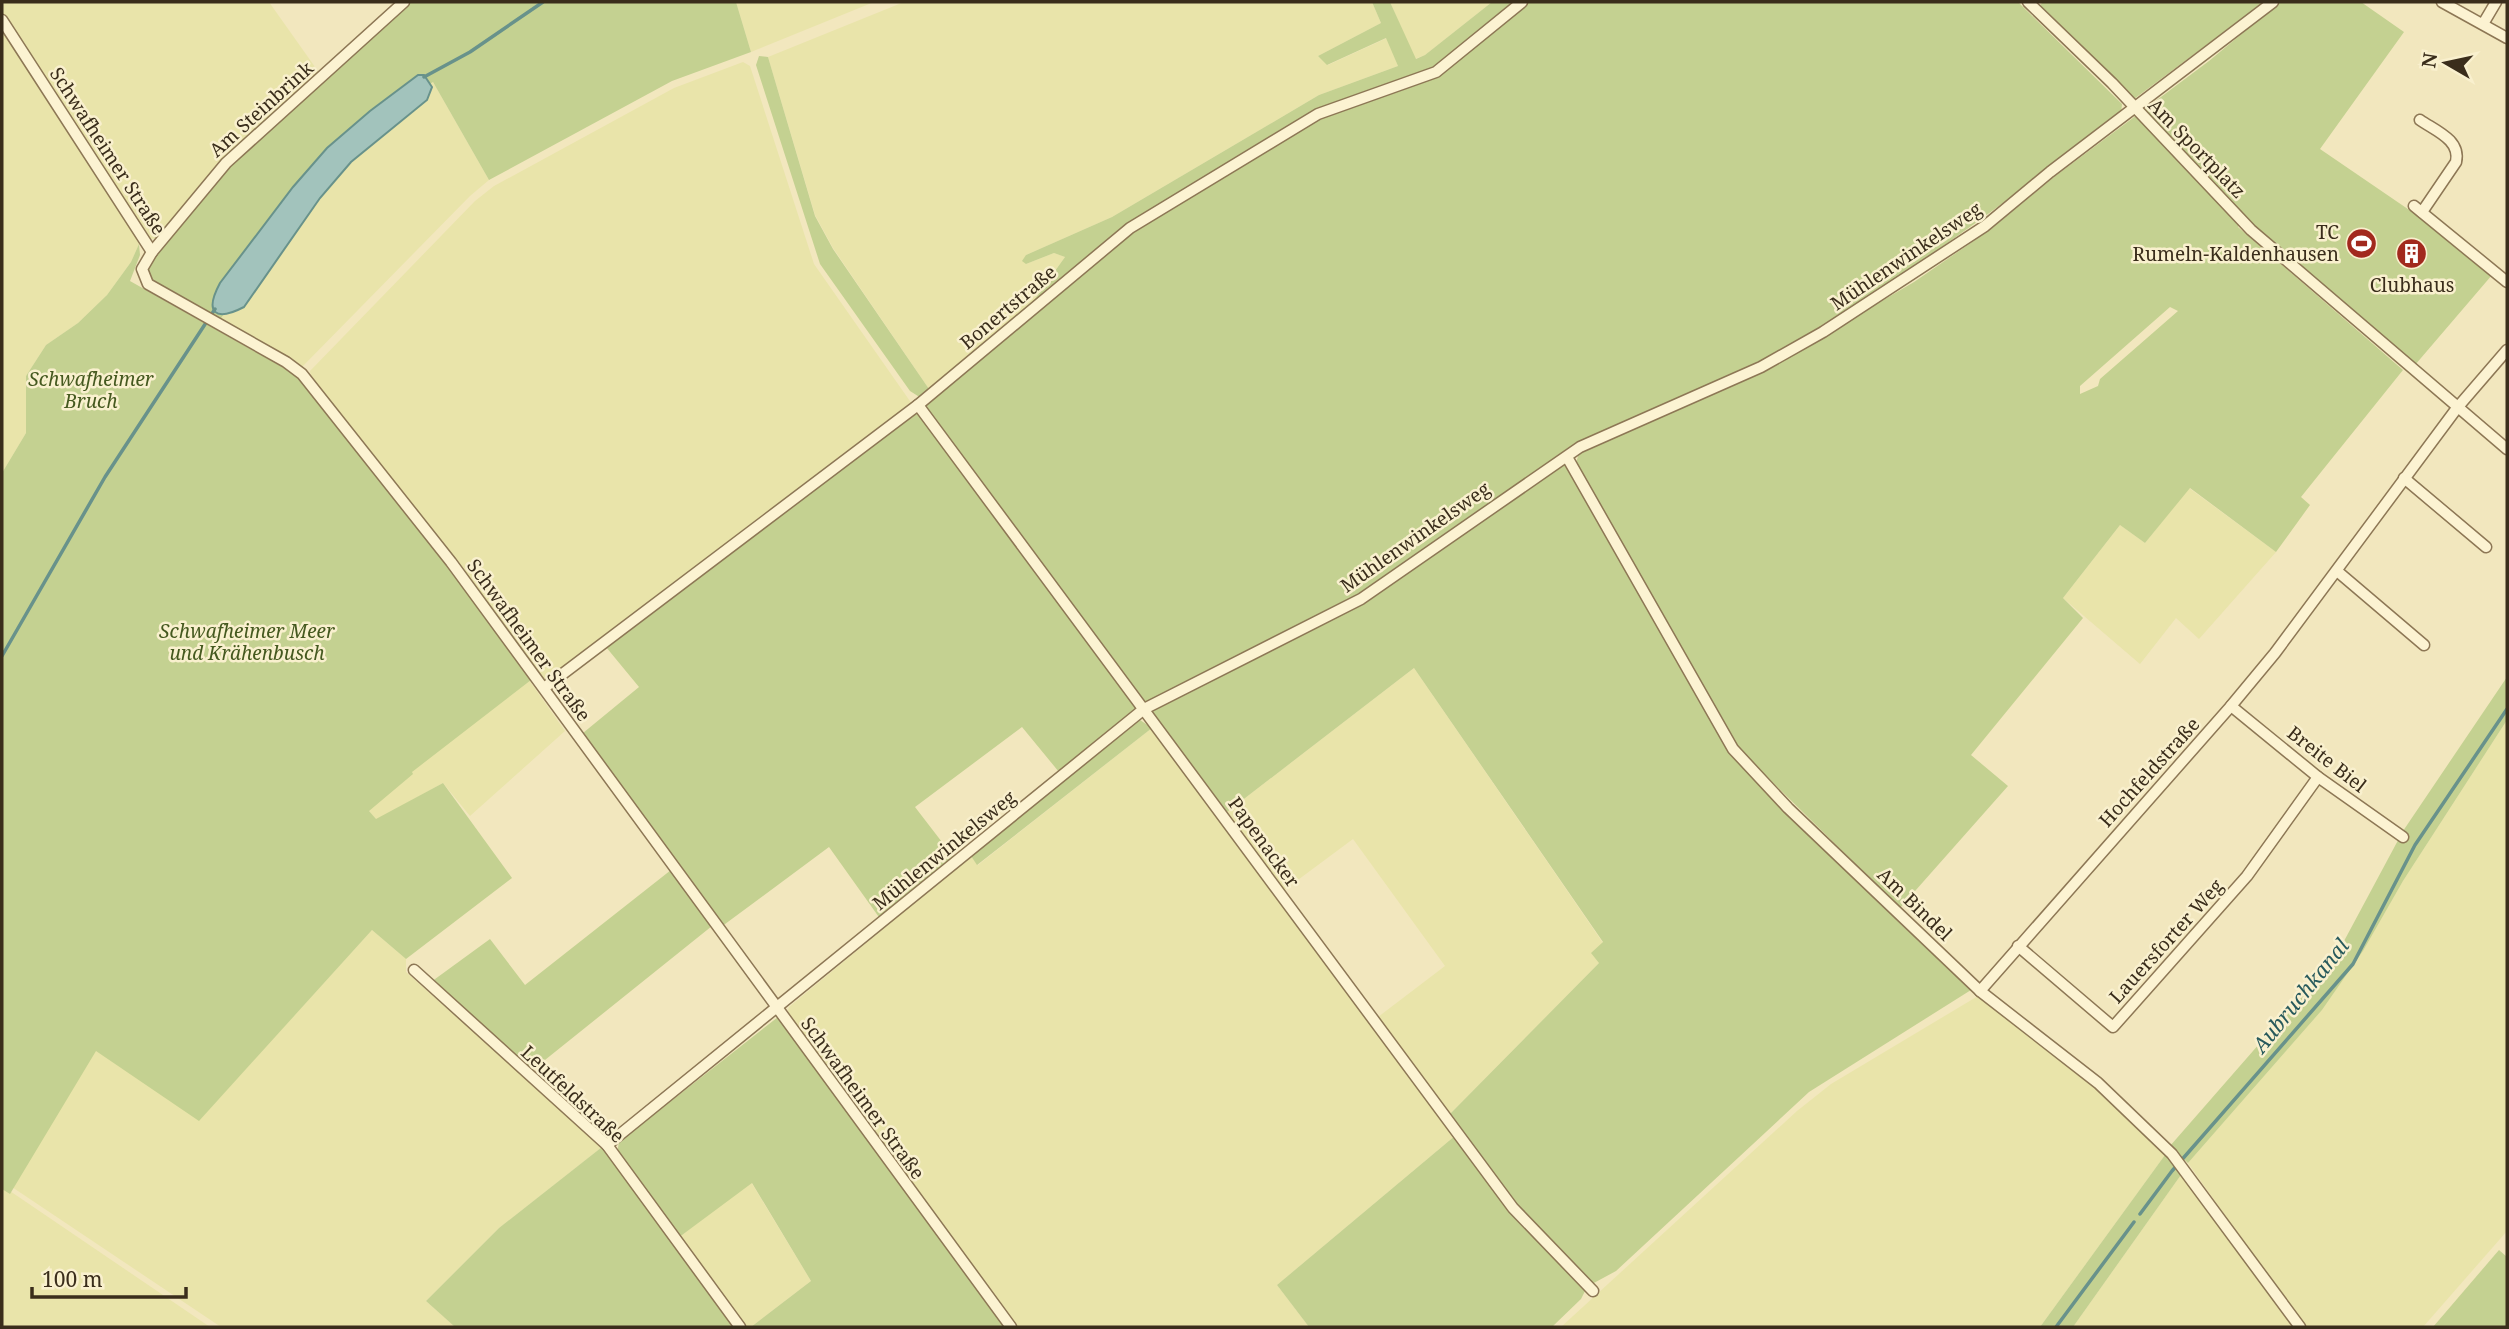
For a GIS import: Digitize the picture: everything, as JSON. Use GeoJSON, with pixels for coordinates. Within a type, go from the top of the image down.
{"type":"FeatureCollection","features":[{"type":"Feature","properties":{"kind":"street","name":"Am Steinbrink"},"geometry":{"type":"LineString","coordinates":[[152,252],[226,163],[404,2]]}},
{"type":"Feature","properties":{"kind":"street","name":"Bonertstraße"},"geometry":{"type":"LineString","coordinates":[[544,688],[918,405],[1130,228],[1318,114],[1436,72],[1522,2]]}},
{"type":"Feature","properties":{"kind":"street","name":"Am Sportplatz"},"geometry":{"type":"LineString","coordinates":[[2028,2],[2135,108],[2251,230],[2507,449]]}},
{"type":"Feature","properties":{"kind":"street","name":"Mühlenwinkelsweg"},"geometry":{"type":"LineString","coordinates":[[607,1146],[1144,709],[1361,599],[1498,501],[1580,447],[1761,367],[1823,332],[1985,226],[2273,2]]}},
{"type":"Feature","properties":{"kind":"street"},"geometry":{"type":"LineString","coordinates":[[2442,2],[2507,38]]}},
{"type":"Feature","properties":{"kind":"street"},"geometry":{"type":"LineString","coordinates":[[2483,24],[2496,2]]}},
{"type":"Feature","properties":{"kind":"street","name":"Schwafheimer Straße"},"geometry":{"type":"LineString","coordinates":[[2,20],[152,252],[142,269],[148,284],[302,374],[451,562],[776,1010],[1011,1327]]}},
{"type":"Feature","properties":{"kind":"street"},"geometry":{"type":"LineString","coordinates":[[2420,120],[2454,142],[2458,154],[2456,163],[2418,209],[2507,282]]}},
{"type":"Feature","properties":{"kind":"street","name":"Hochfeldstraße"},"geometry":{"type":"LineString","coordinates":[[1980,991],[2231,706],[2337,570],[2457,408],[2507,350]]}},
{"type":"Feature","properties":{"kind":"street","name":"Papenacker"},"geometry":{"type":"LineString","coordinates":[[918,405],[1513,1208],[1593,1291]]}},
{"type":"Feature","properties":{"kind":"street","name":"Am Bindel"},"geometry":{"type":"LineString","coordinates":[[1567,457],[1733,749],[1788,808],[1980,991],[2098,1083],[2184,1166],[2300,1327]]}},
{"type":"Feature","properties":{"kind":"street"},"geometry":{"type":"LineString","coordinates":[[2404,478],[2486,547]]}},
{"type":"Feature","properties":{"kind":"street"},"geometry":{"type":"LineString","coordinates":[[2337,570],[2424,645]]}},
{"type":"Feature","properties":{"kind":"street","name":"Breite Biel"},"geometry":{"type":"LineString","coordinates":[[2231,706],[2318,777],[2403,837]]}},
{"type":"Feature","properties":{"kind":"street","name":"Lauersforter Weg"},"geometry":{"type":"LineString","coordinates":[[2018,947],[2113,1027],[2247,876],[2318,777]]}},
{"type":"Feature","properties":{"kind":"street","name":"Leutfeldstraße"},"geometry":{"type":"LineString","coordinates":[[414,970],[607,1146],[740,1327]]}},
{"type":"Feature","properties":{"kind":"shaded area"},"geometry":{"type":"Polygon","coordinates":[[[2,2],[269,2],[320,74],[158,238],[151,239],[2,14],[2,2]]]}},
{"type":"Feature","properties":{"kind":"shaded area"},"geometry":{"type":"Polygon","coordinates":[[[736,2],[874,2],[751,52],[736,2]]]}},
{"type":"Feature","properties":{"kind":"shaded area"},"geometry":{"type":"Polygon","coordinates":[[[904,2],[1372,2],[1381,23],[1318,56],[1328,65],[1387,38],[1398,66],[1319,95],[1112,217],[1026,255],[1026,264],[1054,253],[1065,257],[1032,303],[929,389],[833,248],[815,215],[768,57],[904,2]]]}},
{"type":"Feature","properties":{"kind":"shaded area"},"geometry":{"type":"Polygon","coordinates":[[[1390,2],[1492,2],[1425,55],[1415,59],[1390,2]]]}},
{"type":"Feature","properties":{"kind":"shaded area"},"geometry":{"type":"Polygon","coordinates":[[[2,30],[133,229],[139,244],[131,262],[107,295],[78,323],[46,345],[26,376],[26,433],[2,473],[2,30]]]}},
{"type":"Feature","properties":{"kind":"shaded area"},"geometry":{"type":"Polygon","coordinates":[[[743,62],[750,66],[814,264],[912,404],[547,680],[542,679],[453,559],[311,377],[310,371],[475,201],[494,186],[674,88],[743,62]]]}},
{"type":"Feature","properties":{"kind":"shaded area"},"geometry":{"type":"Polygon","coordinates":[[[433,82],[489,180],[470,196],[302,367],[220,320],[289,209],[397,103],[433,82]]]}},
{"type":"Feature","properties":{"kind":"shaded area"},"geometry":{"type":"Polygon","coordinates":[[[2189,488],[2276,552],[2199,639],[2176,618],[2140,664],[2063,598],[2120,525],[2145,543],[2189,488]]]}},
{"type":"Feature","properties":{"kind":"shaded area"},"geometry":{"type":"Polygon","coordinates":[[[464,588],[565,731],[470,816],[443,783],[376,820],[369,811],[362,720],[398,658],[464,588]]]}},
{"type":"Feature","properties":{"kind":"shaded area"},"geometry":{"type":"Polygon","coordinates":[[[1414,668],[1603,943],[1599,963],[1449,1115],[1378,1017],[1445,966],[1353,839],[1283,891],[1227,812],[1414,668]]]}},
{"type":"Feature","properties":{"kind":"shaded area"},"geometry":{"type":"Polygon","coordinates":[[[2507,720],[2507,1231],[2423,1327],[2304,1327],[2188,1163],[2322,1010],[2363,951],[2403,881],[2507,720]]]}},
{"type":"Feature","properties":{"kind":"shaded area"},"geometry":{"type":"Polygon","coordinates":[[[1152,728],[1456,1135],[1277,1285],[1309,1327],[1014,1327],[787,1015],[789,1007],[971,856],[978,865],[1152,728]]]}},
{"type":"Feature","properties":{"kind":"shaded area"},"geometry":{"type":"Polygon","coordinates":[[[372,930],[406,959],[406,972],[602,1147],[499,1228],[426,1301],[455,1327],[221,1327],[9,1185],[94,1049],[199,1120],[372,930]]]}},
{"type":"Feature","properties":{"kind":"shaded area"},"geometry":{"type":"Polygon","coordinates":[[[1978,996],[2095,1085],[2165,1155],[2040,1327],[1561,1327],[1797,1111],[1831,1084],[1978,996]]]}},
{"type":"Feature","properties":{"kind":"shaded area"},"geometry":{"type":"Polygon","coordinates":[[[2183,1172],[2257,1279],[2294,1327],[2073,1327],[2183,1172]]]}},
{"type":"Feature","properties":{"kind":"shaded area"},"geometry":{"type":"Polygon","coordinates":[[[751,1182],[811,1281],[751,1327],[745,1327],[678,1238],[751,1182]]]}},
{"type":"Feature","properties":{"kind":"shaded area"},"geometry":{"type":"Polygon","coordinates":[[[2,1185],[4,1187],[210,1327],[2,1327],[2,1185]]]}},
{"type":"Feature","properties":{"kind":"green space"},"geometry":{"type":"Polygon","coordinates":[[[409,2],[736,2],[751,52],[672,81],[489,180],[433,82],[397,103],[289,208],[220,320],[151,281],[148,268],[153,259],[207,189],[409,2]]]}},
{"type":"Feature","properties":{"kind":"green space"},"geometry":{"type":"Polygon","coordinates":[[[1372,2],[1390,2],[1416,59],[1425,55],[1492,2],[2018,2],[2122,104],[2121,114],[2034,180],[1856,305],[1737,373],[1560,454],[1730,753],[1971,990],[1809,1092],[1616,1271],[1592,1284],[1518,1210],[1449,1115],[1599,963],[1591,953],[1603,942],[1414,668],[1227,812],[927,413],[927,403],[1084,262],[1032,303],[1065,257],[1054,253],[1026,264],[1022,261],[1026,255],[1112,217],[1319,95],[1398,66],[1386,38],[1327,65],[1318,56],[1381,23],[1372,2]]]}},
{"type":"Feature","properties":{"kind":"green space"},"geometry":{"type":"Polygon","coordinates":[[[2043,2],[2264,2],[2134,99],[2039,6],[2043,2]]]}},
{"type":"Feature","properties":{"kind":"green space"},"geometry":{"type":"Polygon","coordinates":[[[2280,2],[2361,2],[2404,32],[2320,149],[2421,218],[2492,275],[2415,365],[2243,218],[2238,227],[2403,370],[2301,497],[2310,505],[2276,552],[2190,488],[2145,543],[2120,525],[2063,598],[2083,618],[1971,755],[2008,786],[1900,908],[1736,746],[1575,466],[1579,453],[1775,364],[1914,282],[1991,229],[2054,177],[2209,61],[2280,2]],[[2170,307],[2080,386],[2080,394],[2098,386],[2100,379],[2178,311],[2170,307]]]}},
{"type":"Feature","properties":{"kind":"green space"},"geometry":{"type":"Polygon","coordinates":[[[759,56],[768,57],[815,216],[833,249],[929,389],[921,398],[910,391],[820,264],[756,65],[759,56]]]}},
{"type":"Feature","properties":{"kind":"green space","name":"Schwafheimer Meer und Krähenbusch"},"geometry":{"type":"Polygon","coordinates":[[[139,244],[140,255],[130,281],[298,376],[448,566],[531,680],[412,772],[413,774],[369,811],[376,819],[443,783],[512,878],[406,959],[372,930],[199,1121],[96,1051],[10,1194],[2,1189],[2,473],[26,433],[26,376],[46,345],[78,323],[107,295],[131,262],[139,244]]]}},
{"type":"Feature","properties":{"kind":"green space"},"geometry":{"type":"Polygon","coordinates":[[[925,414],[1136,709],[1059,772],[1022,727],[915,807],[955,859],[881,920],[829,847],[721,927],[583,733],[639,687],[606,647],[910,416],[925,414]]]}},
{"type":"Feature","properties":{"kind":"green space"},"geometry":{"type":"Polygon","coordinates":[[[2507,677],[2507,720],[2403,881],[2363,951],[2322,1010],[2188,1163],[2170,1146],[2336,956],[2403,831],[2507,677]]]}},
{"type":"Feature","properties":{"kind":"green space"},"geometry":{"type":"Polygon","coordinates":[[[1140,720],[1152,728],[977,865],[971,856],[1140,720]]]}},
{"type":"Feature","properties":{"kind":"green space"},"geometry":{"type":"Polygon","coordinates":[[[671,870],[712,926],[530,1072],[431,982],[490,939],[525,985],[671,870]]]}},
{"type":"Feature","properties":{"kind":"green space"},"geometry":{"type":"Polygon","coordinates":[[[778,1017],[1007,1327],[751,1327],[811,1281],[752,1183],[678,1238],[617,1154],[619,1142],[778,1017]]]}},
{"type":"Feature","properties":{"kind":"green space"},"geometry":{"type":"Polygon","coordinates":[[[1456,1135],[1582,1285],[1585,1291],[1581,1299],[1552,1327],[1309,1327],[1277,1285],[1456,1135]]]}},
{"type":"Feature","properties":{"kind":"green space"},"geometry":{"type":"Polygon","coordinates":[[[602,1147],[733,1327],[455,1327],[426,1301],[499,1228],[602,1147]]]}},
{"type":"Feature","properties":{"kind":"green space"},"geometry":{"type":"Polygon","coordinates":[[[2165,1155],[2183,1172],[2073,1327],[2040,1327],[2165,1155]]]}},
{"type":"Feature","properties":{"kind":"green space"},"geometry":{"type":"Polygon","coordinates":[[[2499,1250],[2507,1257],[2507,1327],[2433,1327],[2499,1250]]]}},
{"type":"Feature","properties":{"kind":"water"},"geometry":{"type":"Polygon","coordinates":[[[418,75],[424,75],[432,87],[427,100],[351,162],[320,198],[244,307],[226,314],[215,312],[213,302],[220,283],[293,187],[327,148],[418,75]]]}},
{"type":"Feature","properties":{"kind":"waterway"},"geometry":{"type":"LineString","coordinates":[[424,77],[470,52],[543,2]]}},
{"type":"Feature","properties":{"kind":"waterway"},"geometry":{"type":"LineString","coordinates":[[2,656],[105,477],[215,309]]}},
{"type":"Feature","properties":{"kind":"waterway","name":"Aubruchkanal"},"geometry":{"type":"LineString","coordinates":[[2140,1214],[2172,1171],[2353,964],[2415,845],[2507,709]]}},
{"type":"Feature","properties":{"kind":"waterway"},"geometry":{"type":"LineString","coordinates":[[2056,1327],[2134,1222]]}},
{"type":"Feature","properties":{"kind":"place","name":"TC Rumeln-Kaldenhausen"},"geometry":{"type":"Point","coordinates":[2362,243]}},
{"type":"Feature","properties":{"kind":"place","name":"Clubhaus"},"geometry":{"type":"Point","coordinates":[2412,254]}},
{"type":"Feature","properties":{"kind":"park label","name":"Schwafheimer Bruch"},"geometry":{"type":"Point","coordinates":[91,390]}}]}
